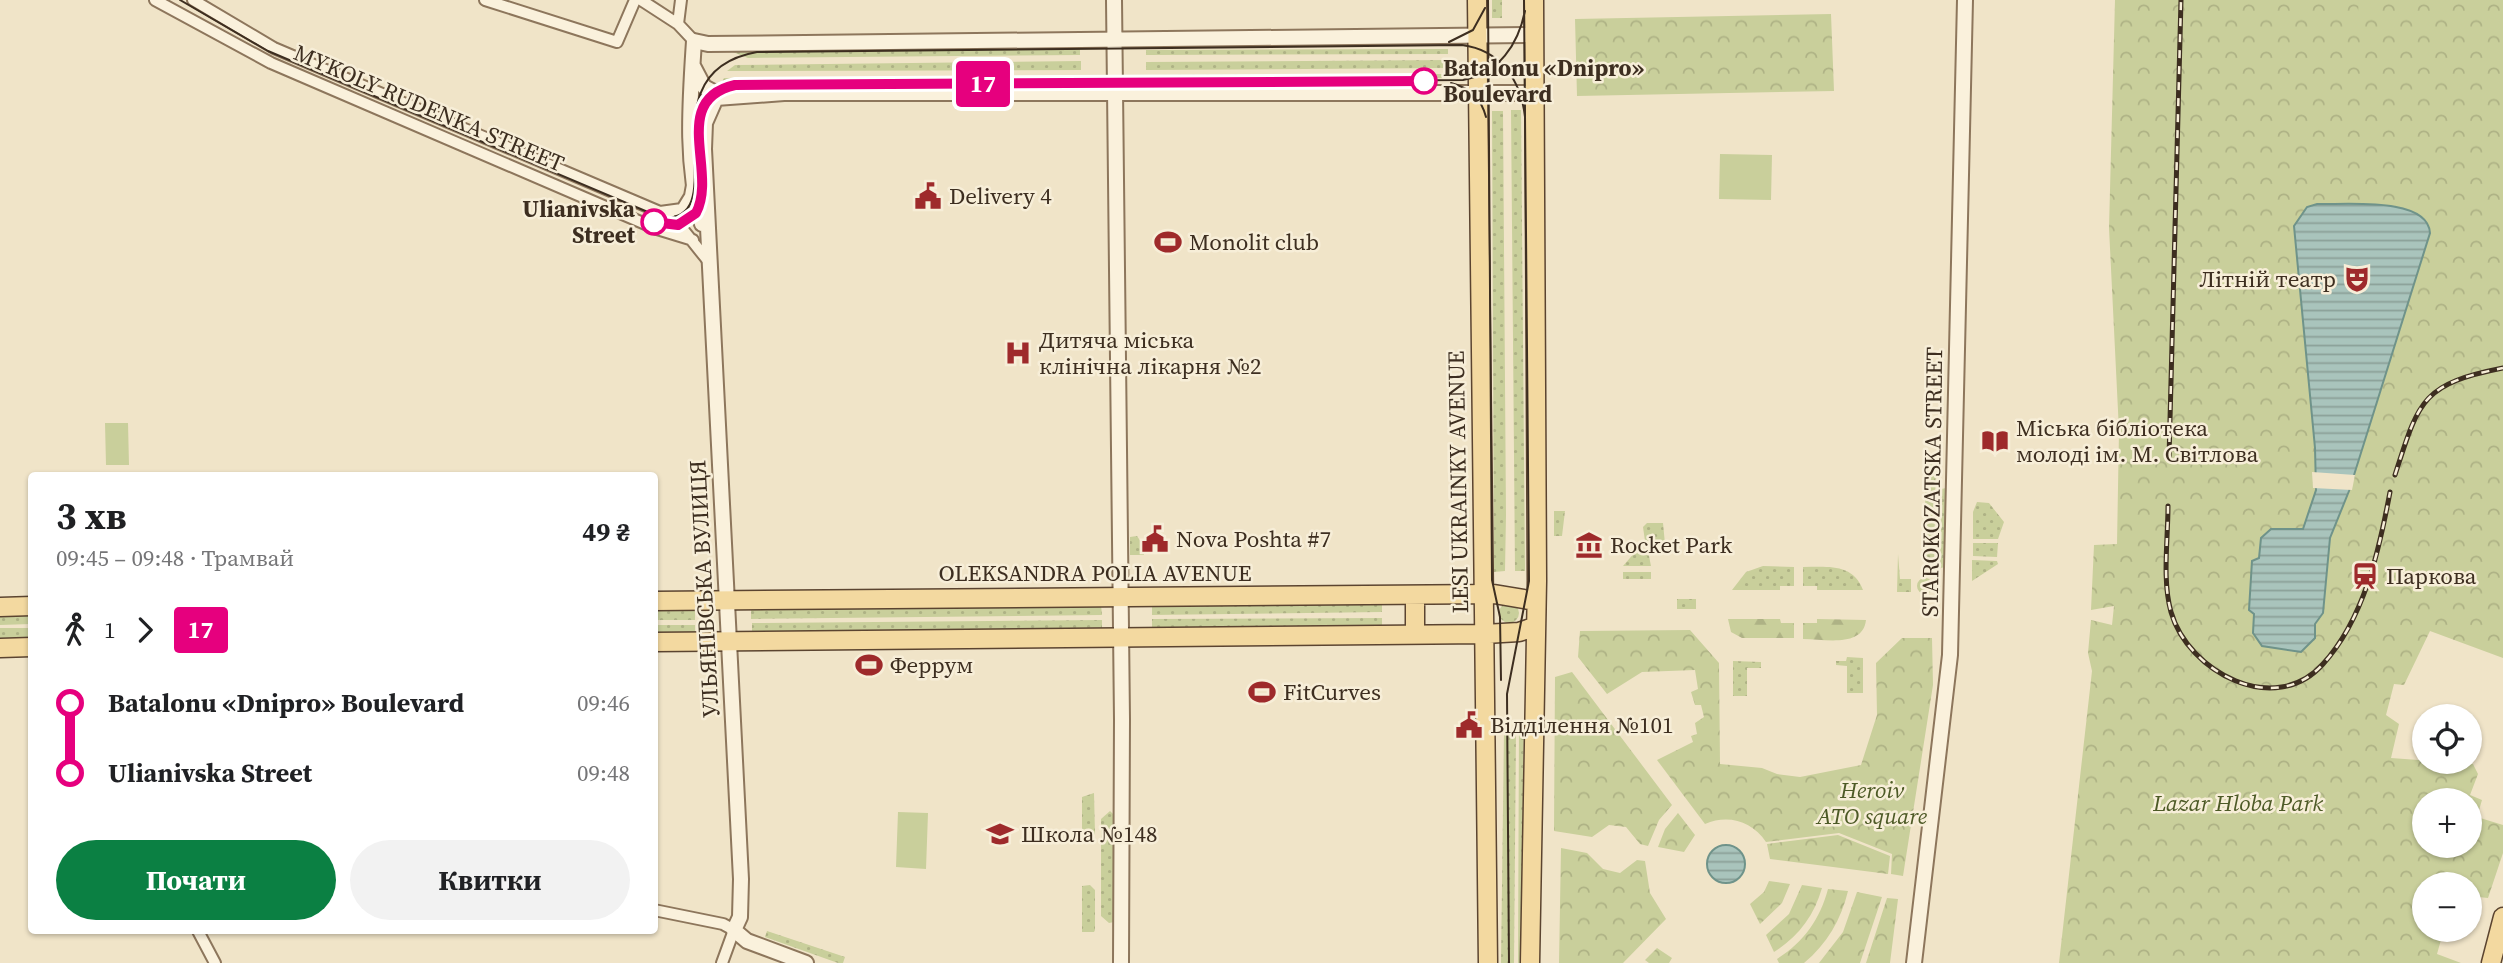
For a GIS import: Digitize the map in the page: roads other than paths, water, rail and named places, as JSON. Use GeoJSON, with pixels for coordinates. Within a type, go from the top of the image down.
{"type":"FeatureCollection","features":[{"type":"Feature","properties":{"kind":"main road","name":"LESI UKRAINKY AVENUE"},"geometry":{"type":"LineString","coordinates":[[1477,0],[1488,963]]}},
{"type":"Feature","properties":{"kind":"main road"},"geometry":{"type":"LineString","coordinates":[[1530,963],[1535,601],[1534,0]]}},
{"type":"Feature","properties":{"kind":"main road","name":"OLEKSANDRA POLIA AVENUE"},"geometry":{"type":"LineString","coordinates":[[658,601],[1511,594],[1535,601]]}},
{"type":"Feature","properties":{"kind":"main road"},"geometry":{"type":"LineString","coordinates":[[1415,595],[1415,635]]}},
{"type":"Feature","properties":{"kind":"main road"},"geometry":{"type":"LineString","coordinates":[[0,607],[28,606]]}},
{"type":"Feature","properties":{"kind":"main road"},"geometry":{"type":"LineString","coordinates":[[658,642],[1485,634],[1519,632],[1534,627]]}},
{"type":"Feature","properties":{"kind":"main road"},"geometry":{"type":"LineString","coordinates":[[0,648],[28,647]]}},
{"type":"Feature","properties":{"kind":"main road"},"geometry":{"type":"LineString","coordinates":[[2491,963],[2503,917]]}},
{"type":"Feature","properties":{"kind":"street","name":"MYKOLY RUDENKA STREET"},"geometry":{"type":"LineString","coordinates":[[155,0],[294,74],[645,223],[693,240]]}},
{"type":"Feature","properties":{"kind":"street","name":"MYKOLY RUDENKA STREET"},"geometry":{"type":"LineString","coordinates":[[193,0],[274,48],[665,214],[693,240],[709,262]]}},
{"type":"Feature","properties":{"kind":"street"},"geometry":{"type":"LineString","coordinates":[[485,0],[617,42],[635,0]]}},
{"type":"Feature","properties":{"kind":"street"},"geometry":{"type":"LineString","coordinates":[[641,0],[678,24],[694,41],[1534,35]]}},
{"type":"Feature","properties":{"kind":"street"},"geometry":{"type":"LineString","coordinates":[[678,24],[681,0]]}},
{"type":"Feature","properties":{"kind":"street"},"geometry":{"type":"LineString","coordinates":[[1114,0],[1121,598],[1121,963]]}},
{"type":"Feature","properties":{"kind":"street","name":"STAROKOZATSKA STREET"},"geometry":{"type":"LineString","coordinates":[[1914,963],[1950,656],[1965,0]]}},
{"type":"Feature","properties":{"kind":"street","name":"УЛЬЯНІВСЬКА ВУЛИЦЯ"},"geometry":{"type":"LineString","coordinates":[[694,41],[689,120],[692,179],[708,245]]}},
{"type":"Feature","properties":{"kind":"street"},"geometry":{"type":"LineString","coordinates":[[692,65],[704,87],[718,97],[797,93],[1534,93]]}},
{"type":"Feature","properties":{"kind":"street","name":"УЛЬЯНІВСЬКА ВУЛИЦЯ"},"geometry":{"type":"LineString","coordinates":[[718,97],[704,131],[742,901],[734,930]]}},
{"type":"Feature","properties":{"kind":"street"},"geometry":{"type":"LineString","coordinates":[[665,214],[674,212],[687,203],[692,179]]}},
{"type":"Feature","properties":{"kind":"street"},"geometry":{"type":"LineString","coordinates":[[658,911],[723,924],[747,941],[806,963]]}},
{"type":"Feature","properties":{"kind":"street"},"geometry":{"type":"LineString","coordinates":[[722,963],[734,930]]}},
{"type":"Feature","properties":{"kind":"street"},"geometry":{"type":"LineString","coordinates":[[200,934],[215,963]]}},
{"type":"Feature","properties":{"kind":"water"},"geometry":{"type":"Polygon","coordinates":[[[2317,204],[2364,204],[2400,208],[2415,213],[2426,221],[2430,233],[2349,491],[2330,538],[2323,613],[2315,624],[2315,638],[2301,652],[2262,646],[2253,633],[2254,614],[2249,610],[2252,561],[2259,558],[2261,538],[2271,529],[2303,529],[2316,490],[2315,448],[2294,226],[2307,207],[2317,204]]]}},
{"type":"Feature","properties":{"kind":"water"},"geometry":{"type":"Polygon","coordinates":[[[1726,845],[1739,851],[1745,864],[1739,877],[1726,883],[1713,877],[1707,864],[1713,851],[1726,845]]]}},
{"type":"Feature","properties":{"kind":"tram line"},"geometry":{"type":"LineString","coordinates":[[180,0],[268,51],[662,218],[683,213],[693,196],[695,115],[703,87],[722,65],[757,52],[1462,45],[1488,53],[1507,69],[1519,91],[1525,117]]}},
{"type":"Feature","properties":{"kind":"tram line"},"geometry":{"type":"LineString","coordinates":[[1488,0],[1492,580],[1500,617],[1501,680]]}},
{"type":"Feature","properties":{"kind":"tram line"},"geometry":{"type":"LineString","coordinates":[[1509,963],[1507,694],[1529,581],[1524,0]]}},
{"type":"Feature","properties":{"kind":"tram line"},"geometry":{"type":"LineString","coordinates":[[1449,42],[1473,30],[1485,8]]}},
{"type":"Feature","properties":{"kind":"tram line"},"geometry":{"type":"LineString","coordinates":[[701,115],[708,101],[718,92],[746,85],[1463,80],[1487,71],[1505,56],[1517,35],[1525,11]]}},
{"type":"Feature","properties":{"kind":"tram line","name":"17"},"geometry":{"type":"LineString","coordinates":[[654,222],[678,225],[696,213],[701,194],[700,116],[713,94],[735,85],[1424,81]]}},
{"type":"Feature","properties":{"kind":"tram line"},"geometry":{"type":"LineString","coordinates":[[1451,83],[1474,95],[1486,117]]}},
{"type":"Feature","properties":{"kind":"railway"},"geometry":{"type":"LineString","coordinates":[[2169,458],[2181,0]]}},
{"type":"Feature","properties":{"kind":"railway"},"geometry":{"type":"LineString","coordinates":[[2395,475],[2418,412],[2428,399],[2455,381],[2503,368]]}},
{"type":"Feature","properties":{"kind":"railway"},"geometry":{"type":"LineString","coordinates":[[2168,506],[2168,600],[2180,634],[2195,653],[2214,669],[2235,681],[2258,687],[2281,687],[2303,680],[2323,664],[2349,626],[2368,583],[2390,492]]}},
{"type":"Feature","properties":{"kind":"place","name":"Batalonu «Dnipro» Boulevard"},"geometry":{"type":"Point","coordinates":[1424,81]}},
{"type":"Feature","properties":{"kind":"place","name":"Delivery 4"},"geometry":{"type":"Point","coordinates":[928,196]}},
{"type":"Feature","properties":{"kind":"place","name":"Ulianivska Street"},"geometry":{"type":"Point","coordinates":[654,222]}},
{"type":"Feature","properties":{"kind":"place","name":"Monolit club"},"geometry":{"type":"Point","coordinates":[1168,242]}},
{"type":"Feature","properties":{"kind":"place","name":"Літній театр"},"geometry":{"type":"Point","coordinates":[2357,279]}},
{"type":"Feature","properties":{"kind":"place","name":"Дитяча міська клінічна лікарня №2"},"geometry":{"type":"Point","coordinates":[1018,353]}},
{"type":"Feature","properties":{"kind":"place","name":"Міська бібліотека молоді ім. М. Світлова"},"geometry":{"type":"Point","coordinates":[1995,441]}},
{"type":"Feature","properties":{"kind":"place","name":"Nova Poshta #7"},"geometry":{"type":"Point","coordinates":[1155,539]}},
{"type":"Feature","properties":{"kind":"place","name":"Rocket Park"},"geometry":{"type":"Point","coordinates":[1589,545]}},
{"type":"Feature","properties":{"kind":"place","name":"Паркова"},"geometry":{"type":"Point","coordinates":[2365,576]}},
{"type":"Feature","properties":{"kind":"place","name":"Феррум"},"geometry":{"type":"Point","coordinates":[869,665]}},
{"type":"Feature","properties":{"kind":"place","name":"FitCurves"},"geometry":{"type":"Point","coordinates":[1262,692]}},
{"type":"Feature","properties":{"kind":"place","name":"Відділення №101"},"geometry":{"type":"Point","coordinates":[1469,725]}},
{"type":"Feature","properties":{"kind":"place","name":"Школа №148"},"geometry":{"type":"Point","coordinates":[1000,834]}},
{"type":"Feature","properties":{"kind":"park label","name":"Heroiv ATO square"},"geometry":{"type":"Point","coordinates":[1872,803]}},
{"type":"Feature","properties":{"kind":"park label","name":"Lazar Hloba Park"},"geometry":{"type":"Point","coordinates":[2238,803]}}]}
